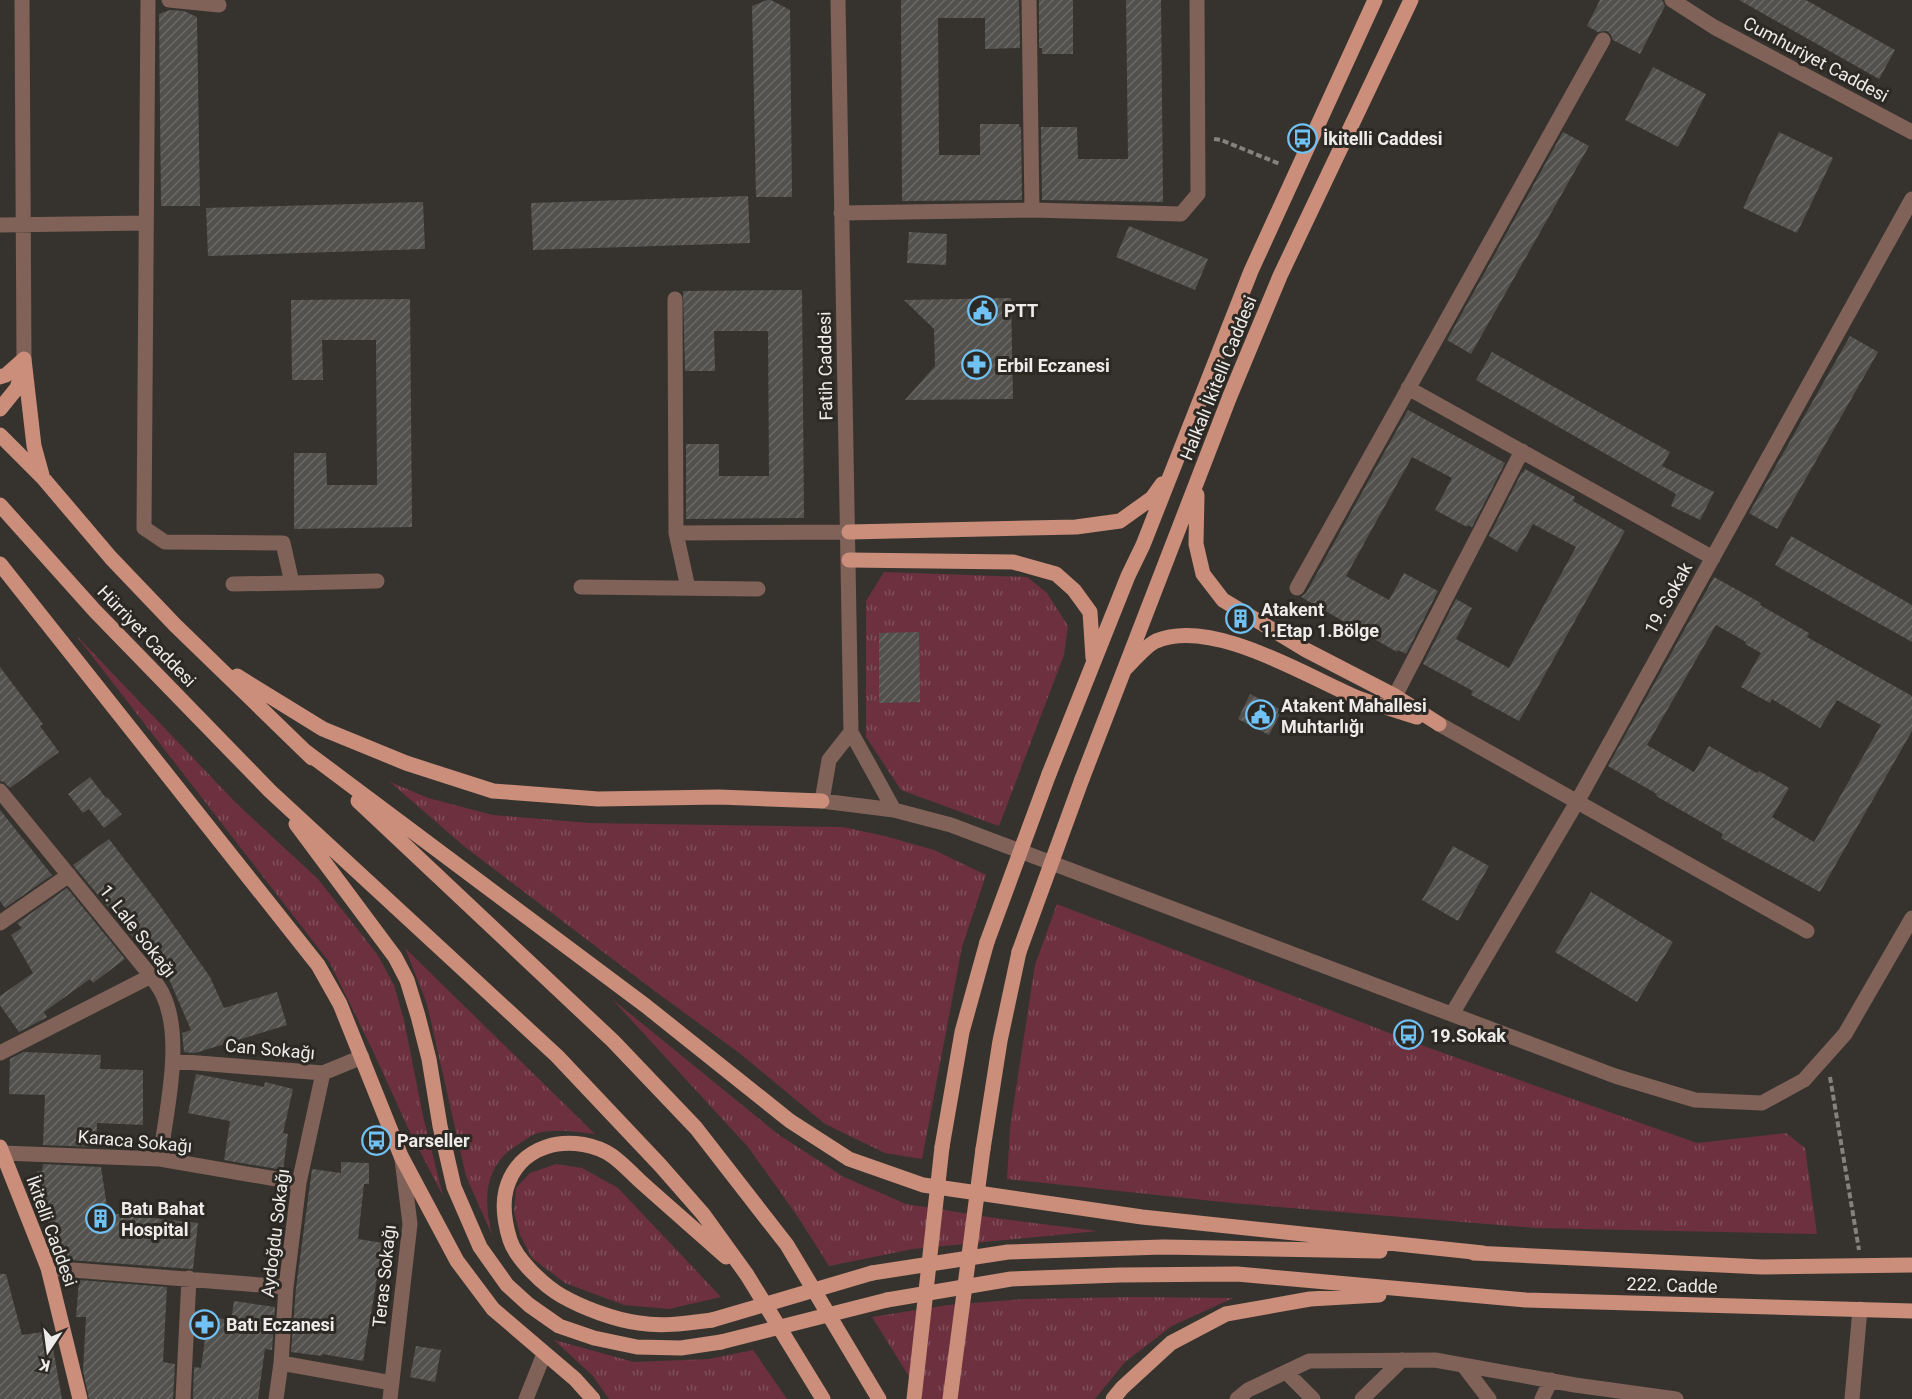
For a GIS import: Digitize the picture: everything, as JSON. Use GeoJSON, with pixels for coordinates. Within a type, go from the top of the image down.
{"type":"FeatureCollection","features":[{"type":"Feature","properties":{"kind":"main road","name":"Halkalı İkitelli Caddesi"},"geometry":{"type":"LineString","coordinates":[[914,1399],[942,1147],[962,1032],[987,942],[1049,774],[1251,271],[1375,0]]}},
{"type":"Feature","properties":{"kind":"main road","name":"Halkalı İkitelli Caddesi"},"geometry":{"type":"LineString","coordinates":[[950,1399],[983,1149],[1000,1041],[1019,951],[1122,671],[1197,485],[1230,396],[1280,276],[1411,0]]}},
{"type":"Feature","properties":{"kind":"main road"},"geometry":{"type":"LineString","coordinates":[[0,377],[6,375],[24,359]]}},
{"type":"Feature","properties":{"kind":"main road"},"geometry":{"type":"LineString","coordinates":[[0,409],[17,388],[24,359]]}},
{"type":"Feature","properties":{"kind":"main road"},"geometry":{"type":"LineString","coordinates":[[24,359],[34,446],[43,478]]}},
{"type":"Feature","properties":{"kind":"main road","name":"Hürriyet Caddesi"},"geometry":{"type":"LineString","coordinates":[[0,435],[43,478],[111,558],[214,662]]}},
{"type":"Feature","properties":{"kind":"main road"},"geometry":{"type":"LineString","coordinates":[[849,532],[1076,528],[1120,521],[1152,498],[1171,472]]}},
{"type":"Feature","properties":{"kind":"main road"},"geometry":{"type":"LineString","coordinates":[[1197,485],[1196,544],[1203,574],[1223,600],[1306,650],[1395,696],[1440,724]]}},
{"type":"Feature","properties":{"kind":"main road","name":"Hürriyet Caddesi"},"geometry":{"type":"LineString","coordinates":[[0,505],[95,611],[270,791]]}},
{"type":"Feature","properties":{"kind":"main road"},"geometry":{"type":"LineString","coordinates":[[849,560],[1013,562],[1056,574],[1074,590],[1090,612],[1093,663]]}},
{"type":"Feature","properties":{"kind":"main road"},"geometry":{"type":"LineString","coordinates":[[0,564],[318,965],[340,1004],[401,1156],[457,1261],[493,1310],[575,1379],[593,1399]]}},
{"type":"Feature","properties":{"kind":"main road"},"geometry":{"type":"LineString","coordinates":[[1122,671],[1155,642],[1187,635],[1216,640],[1266,654],[1354,696],[1440,724]]}},
{"type":"Feature","properties":{"kind":"main road"},"geometry":{"type":"LineString","coordinates":[[214,662],[305,751],[613,1041],[696,1128],[787,1245],[879,1399]]}},
{"type":"Feature","properties":{"kind":"main road"},"geometry":{"type":"LineString","coordinates":[[214,662],[323,729],[406,763],[493,791],[598,799],[719,797],[822,801]]}},
{"type":"Feature","properties":{"kind":"main road"},"geometry":{"type":"LineString","coordinates":[[305,751],[646,1006],[790,1121],[849,1160],[923,1185],[1142,1217],[1483,1253]]}},
{"type":"Feature","properties":{"kind":"main road"},"geometry":{"type":"LineString","coordinates":[[270,791],[556,1056],[660,1165],[704,1214],[747,1275],[823,1399]]}},
{"type":"Feature","properties":{"kind":"main road"},"geometry":{"type":"LineString","coordinates":[[270,791],[388,948],[406,980],[429,1059],[440,1126],[454,1187],[480,1247],[507,1285],[529,1305],[559,1326],[594,1338],[637,1347],[681,1348],[721,1342],[887,1300],[1011,1279],[1237,1274],[1430,1293]]}},
{"type":"Feature","properties":{"kind":"main road"},"geometry":{"type":"LineString","coordinates":[[747,1275],[607,1152],[579,1143],[556,1143],[531,1152],[517,1167],[506,1190],[504,1213],[511,1242],[528,1268],[560,1295],[600,1313],[638,1323],[678,1325],[712,1320],[872,1273],[1008,1252],[1163,1247],[1483,1253]]}},
{"type":"Feature","properties":{"kind":"main road","name":"İkitelli Caddesi"},"geometry":{"type":"LineString","coordinates":[[1,1150],[48,1268],[80,1399]]}},
{"type":"Feature","properties":{"kind":"main road","name":"222. Cadde"},"geometry":{"type":"LineString","coordinates":[[1483,1253],[1762,1267],[1912,1264]]}},
{"type":"Feature","properties":{"kind":"main road"},"geometry":{"type":"LineString","coordinates":[[1113,1399],[1171,1343],[1226,1314],[1310,1299],[1430,1293]]}},
{"type":"Feature","properties":{"kind":"main road","name":"222. Cadde"},"geometry":{"type":"LineString","coordinates":[[1430,1293],[1526,1300],[1912,1311]]}},
{"type":"Feature","properties":{"kind":"street"},"geometry":{"type":"LineString","coordinates":[[22,0],[24,359]]}},
{"type":"Feature","properties":{"kind":"street"},"geometry":{"type":"LineString","coordinates":[[148,0],[144,528],[165,542],[283,543],[292,583]]}},
{"type":"Feature","properties":{"kind":"street"},"geometry":{"type":"LineString","coordinates":[[169,0],[219,5]]}},
{"type":"Feature","properties":{"kind":"street","name":"Fatih Caddesi"},"geometry":{"type":"LineString","coordinates":[[838,0],[851,732]]}},
{"type":"Feature","properties":{"kind":"street"},"geometry":{"type":"LineString","coordinates":[[1029,0],[1032,210]]}},
{"type":"Feature","properties":{"kind":"street"},"geometry":{"type":"LineString","coordinates":[[842,213],[1032,210],[1181,214],[1198,194],[1197,0]]}},
{"type":"Feature","properties":{"kind":"street","name":"Cumhuriyet Caddesi"},"geometry":{"type":"LineString","coordinates":[[1672,0],[1714,27],[1912,132]]}},
{"type":"Feature","properties":{"kind":"street"},"geometry":{"type":"LineString","coordinates":[[1297,588],[1603,40]]}},
{"type":"Feature","properties":{"kind":"street","name":"19. Sokak"},"geometry":{"type":"LineString","coordinates":[[1452,1014],[1577,802],[1912,198]]}},
{"type":"Feature","properties":{"kind":"street"},"geometry":{"type":"LineString","coordinates":[[0,225],[146,223]]}},
{"type":"Feature","properties":{"kind":"street"},"geometry":{"type":"LineString","coordinates":[[675,299],[676,533],[688,588]]}},
{"type":"Feature","properties":{"kind":"street"},"geometry":{"type":"LineString","coordinates":[[1408,388],[1713,558]]}},
{"type":"Feature","properties":{"kind":"street"},"geometry":{"type":"LineString","coordinates":[[1395,696],[1522,451]]}},
{"type":"Feature","properties":{"kind":"street"},"geometry":{"type":"LineString","coordinates":[[676,533],[849,532]]}},
{"type":"Feature","properties":{"kind":"street"},"geometry":{"type":"LineString","coordinates":[[233,584],[376,581]]}},
{"type":"Feature","properties":{"kind":"street"},"geometry":{"type":"LineString","coordinates":[[582,587],[758,589]]}},
{"type":"Feature","properties":{"kind":"street"},"geometry":{"type":"LineString","coordinates":[[1440,724],[1808,931]]}},
{"type":"Feature","properties":{"kind":"street"},"geometry":{"type":"LineString","coordinates":[[894,810],[851,732],[829,760],[822,801],[894,810],[951,825],[1615,1076],[1695,1100],[1762,1103],[1804,1080],[1845,1034],[1912,918]]}},
{"type":"Feature","properties":{"kind":"street","name":"1. Lale Sokağı"},"geometry":{"type":"LineString","coordinates":[[0,791],[164,995],[172,1026],[173,1061],[160,1159]]}},
{"type":"Feature","properties":{"kind":"street"},"geometry":{"type":"LineString","coordinates":[[0,923],[69,876]]}},
{"type":"Feature","properties":{"kind":"street"},"geometry":{"type":"LineString","coordinates":[[0,1053],[151,976]]}},
{"type":"Feature","properties":{"kind":"street","name":"Can Sokağı"},"geometry":{"type":"LineString","coordinates":[[173,1061],[323,1073],[362,1057]]}},
{"type":"Feature","properties":{"kind":"street","name":"Aydoğdu Sokağı"},"geometry":{"type":"LineString","coordinates":[[276,1399],[281,1364],[286,1287],[299,1184],[323,1073]]}},
{"type":"Feature","properties":{"kind":"street","name":"Karaca Sokağı"},"geometry":{"type":"LineString","coordinates":[[1,1150],[160,1159],[299,1184]]}},
{"type":"Feature","properties":{"kind":"street","name":"Teras Sokağı"},"geometry":{"type":"LineString","coordinates":[[390,1399],[410,1224],[401,1156]]}},
{"type":"Feature","properties":{"kind":"street"},"geometry":{"type":"LineString","coordinates":[[48,1268],[286,1287]]}},
{"type":"Feature","properties":{"kind":"street"},"geometry":{"type":"LineString","coordinates":[[183,1399],[189,1278]]}},
{"type":"Feature","properties":{"kind":"street"},"geometry":{"type":"LineString","coordinates":[[1852,1399],[1860,1309]]}},
{"type":"Feature","properties":{"kind":"street"},"geometry":{"type":"LineString","coordinates":[[526,1399],[544,1354]]}},
{"type":"Feature","properties":{"kind":"street"},"geometry":{"type":"LineString","coordinates":[[1362,1399],[1402,1360]]}},
{"type":"Feature","properties":{"kind":"street"},"geometry":{"type":"LineString","coordinates":[[1237,1399],[1248,1390],[1309,1361],[1402,1360],[1435,1360],[1650,1397],[1676,1399]]}},
{"type":"Feature","properties":{"kind":"street"},"geometry":{"type":"LineString","coordinates":[[281,1364],[392,1383]]}},
{"type":"Feature","properties":{"kind":"street"},"geometry":{"type":"LineString","coordinates":[[1463,1365],[1489,1399]]}},
{"type":"Feature","properties":{"kind":"street"},"geometry":{"type":"LineString","coordinates":[[1286,1372],[1313,1399]]}},
{"type":"Feature","properties":{"kind":"street"},"geometry":{"type":"LineString","coordinates":[[1542,1399],[1551,1380]]}},
{"type":"Feature","properties":{"kind":"path"},"geometry":{"type":"LineString","coordinates":[[1198,139],[1221,140],[1297,171]]}},
{"type":"Feature","properties":{"kind":"path"},"geometry":{"type":"LineString","coordinates":[[1827,1054],[1861,1266]]}},
{"type":"Feature","properties":{"kind":"green space"},"geometry":{"type":"Polygon","coordinates":[[[884,572],[1027,577],[1047,593],[1068,626],[1064,655],[999,826],[901,790],[866,737],[866,601],[884,572]]]}},
{"type":"Feature","properties":{"kind":"green space"},"geometry":{"type":"Polygon","coordinates":[[[75,634],[236,803],[318,879],[377,954],[394,985],[404,1020],[423,1116],[443,1196],[408,1128],[330,963],[75,634]]]}},
{"type":"Feature","properties":{"kind":"green space"},"geometry":{"type":"Polygon","coordinates":[[[390,782],[428,798],[493,815],[590,823],[843,827],[934,850],[986,875],[962,947],[922,1159],[885,1153],[825,1124],[738,1052],[465,847],[390,782]]]}},
{"type":"Feature","properties":{"kind":"green space"},"geometry":{"type":"Polygon","coordinates":[[[1057,904],[1415,1043],[1697,1143],[1786,1133],[1805,1148],[1817,1234],[1535,1228],[1232,1203],[1007,1179],[1010,1128],[1035,965],[1057,904]]]}},
{"type":"Feature","properties":{"kind":"green space"},"geometry":{"type":"Polygon","coordinates":[[[405,948],[595,1134],[565,1131],[542,1132],[531,1136],[507,1152],[493,1172],[489,1184],[487,1196],[492,1235],[466,1176],[427,1004],[405,948]]]}},
{"type":"Feature","properties":{"kind":"green space"},"geometry":{"type":"Polygon","coordinates":[[[612,999],[779,1135],[844,1177],[906,1204],[1098,1231],[913,1249],[829,1266],[798,1217],[748,1147],[612,999]]]}},
{"type":"Feature","properties":{"kind":"green space"},"geometry":{"type":"Polygon","coordinates":[[[556,1164],[582,1168],[618,1188],[721,1297],[669,1309],[624,1305],[565,1283],[532,1258],[520,1235],[514,1212],[516,1188],[530,1173],[556,1164]]]}},
{"type":"Feature","properties":{"kind":"green space"},"geometry":{"type":"Polygon","coordinates":[[[1233,1298],[1172,1326],[1125,1362],[1095,1399],[923,1399],[872,1317],[948,1305],[1024,1299],[1233,1298]]]}},
{"type":"Feature","properties":{"kind":"green space"},"geometry":{"type":"Polygon","coordinates":[[[554,1340],[634,1362],[709,1359],[753,1350],[787,1399],[609,1399],[592,1375],[554,1340]]]}},
{"type":"Feature","properties":{"kind":"building"},"geometry":{"type":"Polygon","coordinates":[[[767,0],[790,10],[792,197],[756,197],[752,6],[767,0]]]}},
{"type":"Feature","properties":{"kind":"building"},"geometry":{"type":"Polygon","coordinates":[[[901,0],[1019,0],[1020,48],[985,49],[985,18],[938,18],[939,155],[980,155],[980,124],[1019,124],[1021,127],[1022,200],[902,201],[901,0]]]}},
{"type":"Feature","properties":{"kind":"building"},"geometry":{"type":"Polygon","coordinates":[[[1039,0],[1073,0],[1073,54],[1042,54],[1042,48],[1039,48],[1039,0]]]}},
{"type":"Feature","properties":{"kind":"building"},"geometry":{"type":"Polygon","coordinates":[[[1126,0],[1161,0],[1163,202],[1042,200],[1041,127],[1077,127],[1078,159],[1128,159],[1126,0]]]}},
{"type":"Feature","properties":{"kind":"building"},"geometry":{"type":"Polygon","coordinates":[[[1600,0],[1662,0],[1665,6],[1640,54],[1613,40],[1607,31],[1598,32],[1587,26],[1600,0]]]}},
{"type":"Feature","properties":{"kind":"building"},"geometry":{"type":"Polygon","coordinates":[[[1739,0],[1806,0],[1895,50],[1879,79],[1739,0]]]}},
{"type":"Feature","properties":{"kind":"building"},"geometry":{"type":"Polygon","coordinates":[[[170,10],[184,11],[197,17],[200,206],[161,206],[159,14],[170,10]]]}},
{"type":"Feature","properties":{"kind":"building"},"geometry":{"type":"Polygon","coordinates":[[[1653,67],[1706,94],[1678,147],[1625,120],[1653,67]]]}},
{"type":"Feature","properties":{"kind":"building"},"geometry":{"type":"Polygon","coordinates":[[[1563,132],[1589,146],[1471,354],[1447,340],[1563,132]]]}},
{"type":"Feature","properties":{"kind":"building"},"geometry":{"type":"Polygon","coordinates":[[[1779,132],[1833,158],[1797,233],[1743,208],[1779,132]]]}},
{"type":"Feature","properties":{"kind":"building"},"geometry":{"type":"Polygon","coordinates":[[[748,196],[750,243],[533,250],[531,203],[748,196]]]}},
{"type":"Feature","properties":{"kind":"building"},"geometry":{"type":"Polygon","coordinates":[[[423,202],[425,249],[208,256],[206,208],[423,202]]]}},
{"type":"Feature","properties":{"kind":"building"},"geometry":{"type":"Polygon","coordinates":[[[1129,226],[1208,259],[1195,290],[1116,257],[1129,226]]]}},
{"type":"Feature","properties":{"kind":"building"},"geometry":{"type":"Polygon","coordinates":[[[909,232],[947,234],[946,265],[907,263],[909,232]]]}},
{"type":"Feature","properties":{"kind":"building"},"geometry":{"type":"Polygon","coordinates":[[[802,290],[804,518],[686,519],[686,444],[719,444],[719,476],[769,476],[768,331],[714,331],[715,371],[685,371],[683,291],[802,290]]]}},
{"type":"Feature","properties":{"kind":"building"},"geometry":{"type":"Polygon","coordinates":[[[1011,298],[1013,399],[905,400],[935,366],[934,329],[904,300],[1011,298]]]}},
{"type":"Feature","properties":{"kind":"building"},"geometry":{"type":"Polygon","coordinates":[[[410,299],[412,527],[294,529],[294,453],[326,453],[327,485],[377,485],[376,340],[322,340],[323,380],[292,380],[291,300],[410,299]]]}},
{"type":"Feature","properties":{"kind":"building"},"geometry":{"type":"Polygon","coordinates":[[[1850,336],[1878,352],[1777,529],[1749,513],[1850,336]]]}},
{"type":"Feature","properties":{"kind":"building"},"geometry":{"type":"Polygon","coordinates":[[[1492,352],[1670,452],[1662,466],[1714,492],[1700,520],[1671,506],[1676,494],[1476,380],[1492,352]]]}},
{"type":"Feature","properties":{"kind":"building"},"geometry":{"type":"Polygon","coordinates":[[[1408,410],[1505,463],[1472,527],[1468,525],[1467,527],[1435,510],[1452,478],[1412,457],[1346,576],[1389,600],[1404,573],[1438,591],[1406,654],[1398,650],[1397,652],[1301,597],[1306,593],[1408,410]]]}},
{"type":"Feature","properties":{"kind":"building"},"geometry":{"type":"Polygon","coordinates":[[[1525,469],[1575,497],[1573,501],[1625,531],[1519,721],[1471,695],[1473,691],[1423,664],[1456,599],[1472,608],[1456,639],[1509,668],[1576,547],[1533,524],[1517,552],[1489,536],[1525,469]]]}},
{"type":"Feature","properties":{"kind":"building"},"geometry":{"type":"Polygon","coordinates":[[[1791,536],[1912,605],[1912,642],[1775,565],[1791,536]]]}},
{"type":"Feature","properties":{"kind":"building"},"geometry":{"type":"Polygon","coordinates":[[[1714,577],[1809,633],[1807,637],[1912,696],[1912,731],[1820,892],[1721,838],[1723,834],[1608,766],[1714,577]],[[1716,625],[1647,745],[1694,772],[1709,746],[1789,788],[1772,817],[1814,842],[1881,725],[1837,700],[1820,728],[1772,699],[1770,703],[1741,687],[1761,653],[1745,644],[1746,642],[1716,625]]]}},
{"type":"Feature","properties":{"kind":"building"},"geometry":{"type":"Polygon","coordinates":[[[919,632],[920,702],[879,703],[879,633],[919,632]]]}},
{"type":"Feature","properties":{"kind":"building"},"geometry":{"type":"Polygon","coordinates":[[[0,667],[43,724],[40,726],[59,752],[10,788],[0,781],[0,667]]]}},
{"type":"Feature","properties":{"kind":"building","name":"Atakent Mahallesi Muhtarlığı"},"geometry":{"type":"Polygon","coordinates":[[[1250,694],[1282,710],[1269,735],[1238,719],[1250,694]]]}},
{"type":"Feature","properties":{"kind":"building"},"geometry":{"type":"Polygon","coordinates":[[[90,777],[122,814],[104,828],[89,809],[83,813],[68,794],[90,777]]]}},
{"type":"Feature","properties":{"kind":"building"},"geometry":{"type":"Polygon","coordinates":[[[0,810],[52,875],[5,908],[0,901],[0,810]]]}},
{"type":"Feature","properties":{"kind":"building"},"geometry":{"type":"Polygon","coordinates":[[[109,839],[210,977],[224,1008],[277,992],[287,1025],[195,1053],[184,1052],[182,1033],[191,1030],[166,972],[162,975],[73,865],[109,839]]]}},
{"type":"Feature","properties":{"kind":"building"},"geometry":{"type":"Polygon","coordinates":[[[1453,846],[1489,866],[1458,921],[1422,900],[1453,846]]]}},
{"type":"Feature","properties":{"kind":"building"},"geometry":{"type":"Polygon","coordinates":[[[67,888],[125,959],[93,983],[90,979],[44,1012],[47,1017],[19,1032],[0,1005],[0,996],[33,973],[11,935],[22,928],[17,923],[67,888]]]}},
{"type":"Feature","properties":{"kind":"building"},"geometry":{"type":"Polygon","coordinates":[[[1591,892],[1673,942],[1637,1002],[1555,952],[1591,892]]]}},
{"type":"Feature","properties":{"kind":"building"},"geometry":{"type":"Polygon","coordinates":[[[23,1052],[101,1055],[100,1069],[143,1070],[143,1125],[97,1123],[96,1147],[43,1145],[45,1095],[9,1094],[10,1059],[23,1052]]]}},
{"type":"Feature","properties":{"kind":"building"},"geometry":{"type":"Polygon","coordinates":[[[196,1074],[264,1087],[265,1082],[293,1089],[283,1133],[288,1134],[283,1170],[224,1160],[230,1121],[188,1113],[196,1074]]]}},
{"type":"Feature","properties":{"kind":"building"},"geometry":{"type":"Polygon","coordinates":[[[341,1162],[369,1163],[369,1184],[364,1184],[358,1239],[383,1243],[363,1361],[322,1354],[322,1356],[291,1352],[296,1288],[312,1169],[341,1173],[341,1162]]]}},
{"type":"Feature","properties":{"kind":"building","name":"Batı Bahat Hospital"},"geometry":{"type":"Polygon","coordinates":[[[43,1164],[101,1167],[108,1213],[198,1223],[193,1269],[56,1259],[37,1171],[42,1171],[43,1164]]]}},
{"type":"Feature","properties":{"kind":"building"},"geometry":{"type":"Polygon","coordinates":[[[0,1274],[6,1274],[22,1335],[50,1331],[62,1399],[0,1399],[0,1274]]]}},
{"type":"Feature","properties":{"kind":"building"},"geometry":{"type":"Polygon","coordinates":[[[79,1280],[167,1287],[163,1362],[175,1364],[173,1399],[89,1399],[83,1371],[86,1317],[76,1317],[79,1280]]]}},
{"type":"Feature","properties":{"kind":"building"},"geometry":{"type":"Polygon","coordinates":[[[234,1301],[275,1307],[272,1350],[265,1349],[258,1399],[193,1399],[194,1367],[201,1368],[208,1317],[231,1320],[234,1301]]]}},
{"type":"Feature","properties":{"kind":"building"},"geometry":{"type":"Polygon","coordinates":[[[416,1346],[441,1350],[435,1382],[410,1377],[416,1346]]]}},
{"type":"Feature","properties":{"kind":"place","name":"İkitelli Caddesi"},"geometry":{"type":"Point","coordinates":[1302,138]}},
{"type":"Feature","properties":{"kind":"place","name":"PTT"},"geometry":{"type":"Point","coordinates":[983,310]}},
{"type":"Feature","properties":{"kind":"place","name":"Erbil Eczanesi"},"geometry":{"type":"Point","coordinates":[976,365]}},
{"type":"Feature","properties":{"kind":"place","name":"Atakent 1.Etap 1.Bölge"},"geometry":{"type":"Point","coordinates":[1240,619]}},
{"type":"Feature","properties":{"kind":"place","name":"Atakent Mahallesi Muhtarlığı"},"geometry":{"type":"Point","coordinates":[1260,715]}},
{"type":"Feature","properties":{"kind":"place","name":"19.Sokak"},"geometry":{"type":"Point","coordinates":[1409,1035]}},
{"type":"Feature","properties":{"kind":"place","name":"Parseller"},"geometry":{"type":"Point","coordinates":[376,1140]}},
{"type":"Feature","properties":{"kind":"place","name":"Batı Bahat Hospital"},"geometry":{"type":"Point","coordinates":[100,1218]}},
{"type":"Feature","properties":{"kind":"place","name":"Batı Eczanesi"},"geometry":{"type":"Point","coordinates":[205,1324]}}]}
